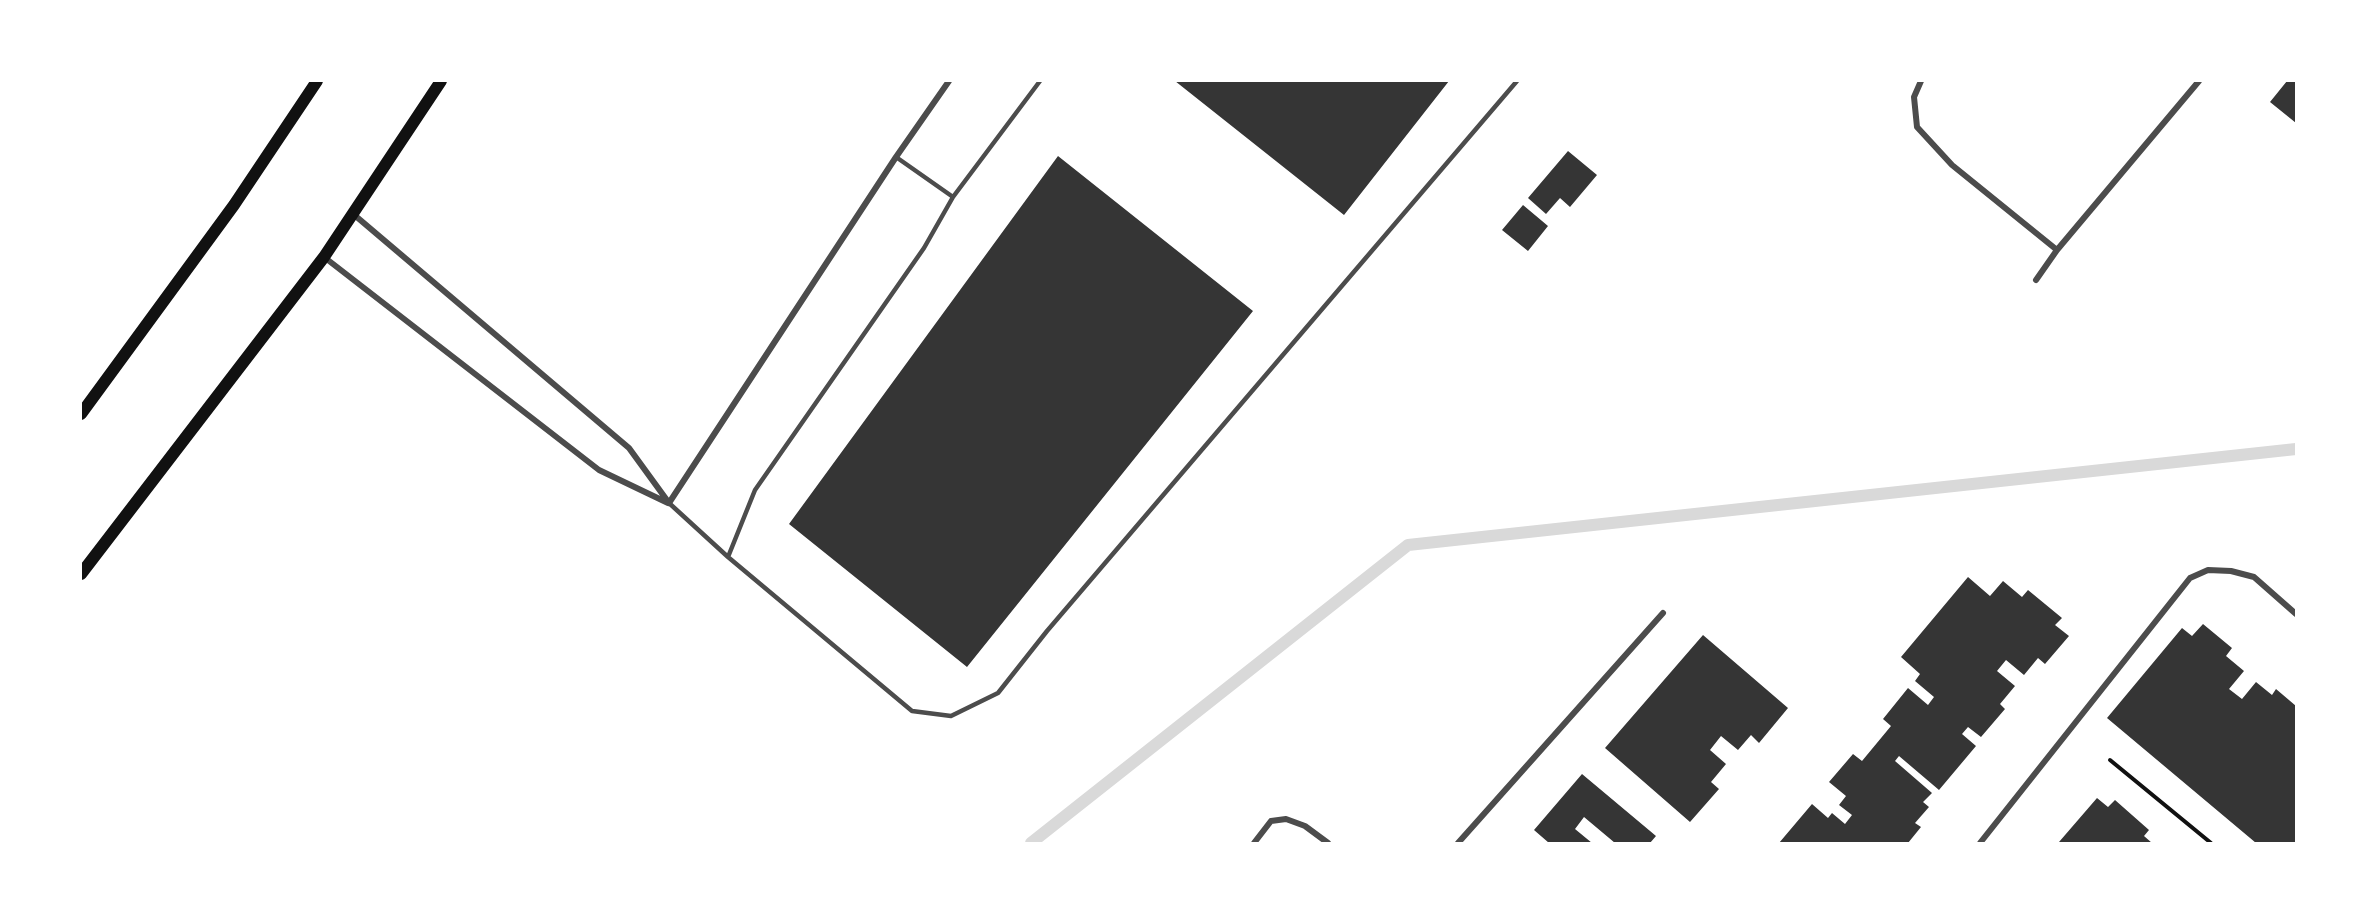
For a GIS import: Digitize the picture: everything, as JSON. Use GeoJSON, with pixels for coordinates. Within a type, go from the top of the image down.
{"type":"FeatureCollection","features":[{"type":"Feature","properties":{"kind":"main road"},"geometry":{"type":"LineString","coordinates":[[81,414],[234,205],[317,81]]}},
{"type":"Feature","properties":{"kind":"main road"},"geometry":{"type":"LineString","coordinates":[[81,574],[324,257],[351,213],[441,81]]}},
{"type":"Feature","properties":{"kind":"street"},"geometry":{"type":"LineString","coordinates":[[669,504],[896,157],[949,81]]}},
{"type":"Feature","properties":{"kind":"street"},"geometry":{"type":"LineString","coordinates":[[1921,81],[1914,98],[1917,127],[1952,165],[2057,250]]}},
{"type":"Feature","properties":{"kind":"street"},"geometry":{"type":"LineString","coordinates":[[2036,280],[2057,250],[2199,81]]}},
{"type":"Feature","properties":{"kind":"street"},"geometry":{"type":"LineString","coordinates":[[351,213],[629,448],[669,504]]}},
{"type":"Feature","properties":{"kind":"street"},"geometry":{"type":"LineString","coordinates":[[324,257],[599,470],[669,504]]}},
{"type":"Feature","properties":{"kind":"street"},"geometry":{"type":"LineString","coordinates":[[1980,843],[2190,578],[2208,570],[2231,571],[2254,577],[2296,614]]}},
{"type":"Feature","properties":{"kind":"street"},"geometry":{"type":"LineString","coordinates":[[1458,843],[1663,613]]}},
{"type":"Feature","properties":{"kind":"street"},"geometry":{"type":"LineString","coordinates":[[1254,843],[1271,821],[1286,819],[1305,825],[1328,843]]}},
{"type":"Feature","properties":{"kind":"lane"},"geometry":{"type":"LineString","coordinates":[[728,557],[755,490],[924,248],[953,197],[1040,81]]}},
{"type":"Feature","properties":{"kind":"lane"},"geometry":{"type":"LineString","coordinates":[[669,504],[728,557],[912,711],[951,716],[998,693],[1047,631],[1516,81]]}},
{"type":"Feature","properties":{"kind":"lane"},"geometry":{"type":"LineString","coordinates":[[896,157],[953,197]]}},
{"type":"Feature","properties":{"kind":"path"},"geometry":{"type":"LineString","coordinates":[[2110,760],[2211,843]]}},
{"type":"Feature","properties":{"kind":"building"},"geometry":{"type":"Polygon","coordinates":[[[1175,81],[1449,81],[1344,215],[1175,81]]]}},
{"type":"Feature","properties":{"kind":"building"},"geometry":{"type":"Polygon","coordinates":[[[2287,81],[2296,81],[2296,123],[2270,102],[2287,81]]]}},
{"type":"Feature","properties":{"kind":"building"},"geometry":{"type":"Polygon","coordinates":[[[1568,151],[1597,175],[1570,207],[1560,198],[1546,214],[1528,198],[1568,151]]]}},
{"type":"Feature","properties":{"kind":"building"},"geometry":{"type":"Polygon","coordinates":[[[1058,156],[1253,311],[967,667],[789,524],[1058,156]]]}},
{"type":"Feature","properties":{"kind":"building"},"geometry":{"type":"Polygon","coordinates":[[[1523,205],[1548,226],[1528,251],[1502,230],[1523,205]]]}},
{"type":"Feature","properties":{"kind":"building"},"geometry":{"type":"Polygon","coordinates":[[[1968,577],[1990,596],[2003,581],[2022,597],[2028,590],[2062,618],[2055,625],[2069,636],[2045,664],[2038,658],[2024,675],[2006,660],[1997,671],[2015,686],[2000,704],[2005,709],[1981,737],[1968,727],[1962,734],[1976,746],[1939,790],[1899,756],[1895,761],[1932,793],[1923,802],[1929,807],[1915,823],[1921,827],[1908,843],[1779,843],[1812,804],[1828,818],[1832,813],[1845,824],[1852,815],[1839,805],[1846,796],[1829,782],[1853,754],[1862,761],[1891,726],[1883,719],[1908,688],[1928,705],[1934,697],[1915,681],[1920,674],[1901,657],[1968,577]]]}},
{"type":"Feature","properties":{"kind":"building"},"geometry":{"type":"Polygon","coordinates":[[[2203,624],[2232,648],[2226,656],[2244,671],[2229,689],[2242,699],[2256,682],[2272,695],[2276,689],[2296,706],[2296,843],[2256,843],[2107,718],[2182,628],[2192,636],[2203,624]]]}},
{"type":"Feature","properties":{"kind":"building"},"geometry":{"type":"Polygon","coordinates":[[[1703,635],[1788,708],[1759,743],[1751,735],[1738,750],[1721,736],[1710,750],[1726,764],[1711,782],[1719,789],[1690,822],[1605,748],[1703,635]]]}},
{"type":"Feature","properties":{"kind":"building"},"geometry":{"type":"Polygon","coordinates":[[[1582,774],[1656,836],[1650,843],[1615,843],[1584,817],[1575,829],[1592,843],[1549,843],[1534,830],[1582,774]]]}},
{"type":"Feature","properties":{"kind":"building"},"geometry":{"type":"Polygon","coordinates":[[[2097,798],[2108,807],[2115,800],[2149,830],[2144,836],[2152,843],[2059,842],[2097,798]]]}},
{"type":"Feature","properties":{"kind":"waterway"},"geometry":{"type":"LineString","coordinates":[[1031,843],[1408,545],[2296,449]]}}]}
